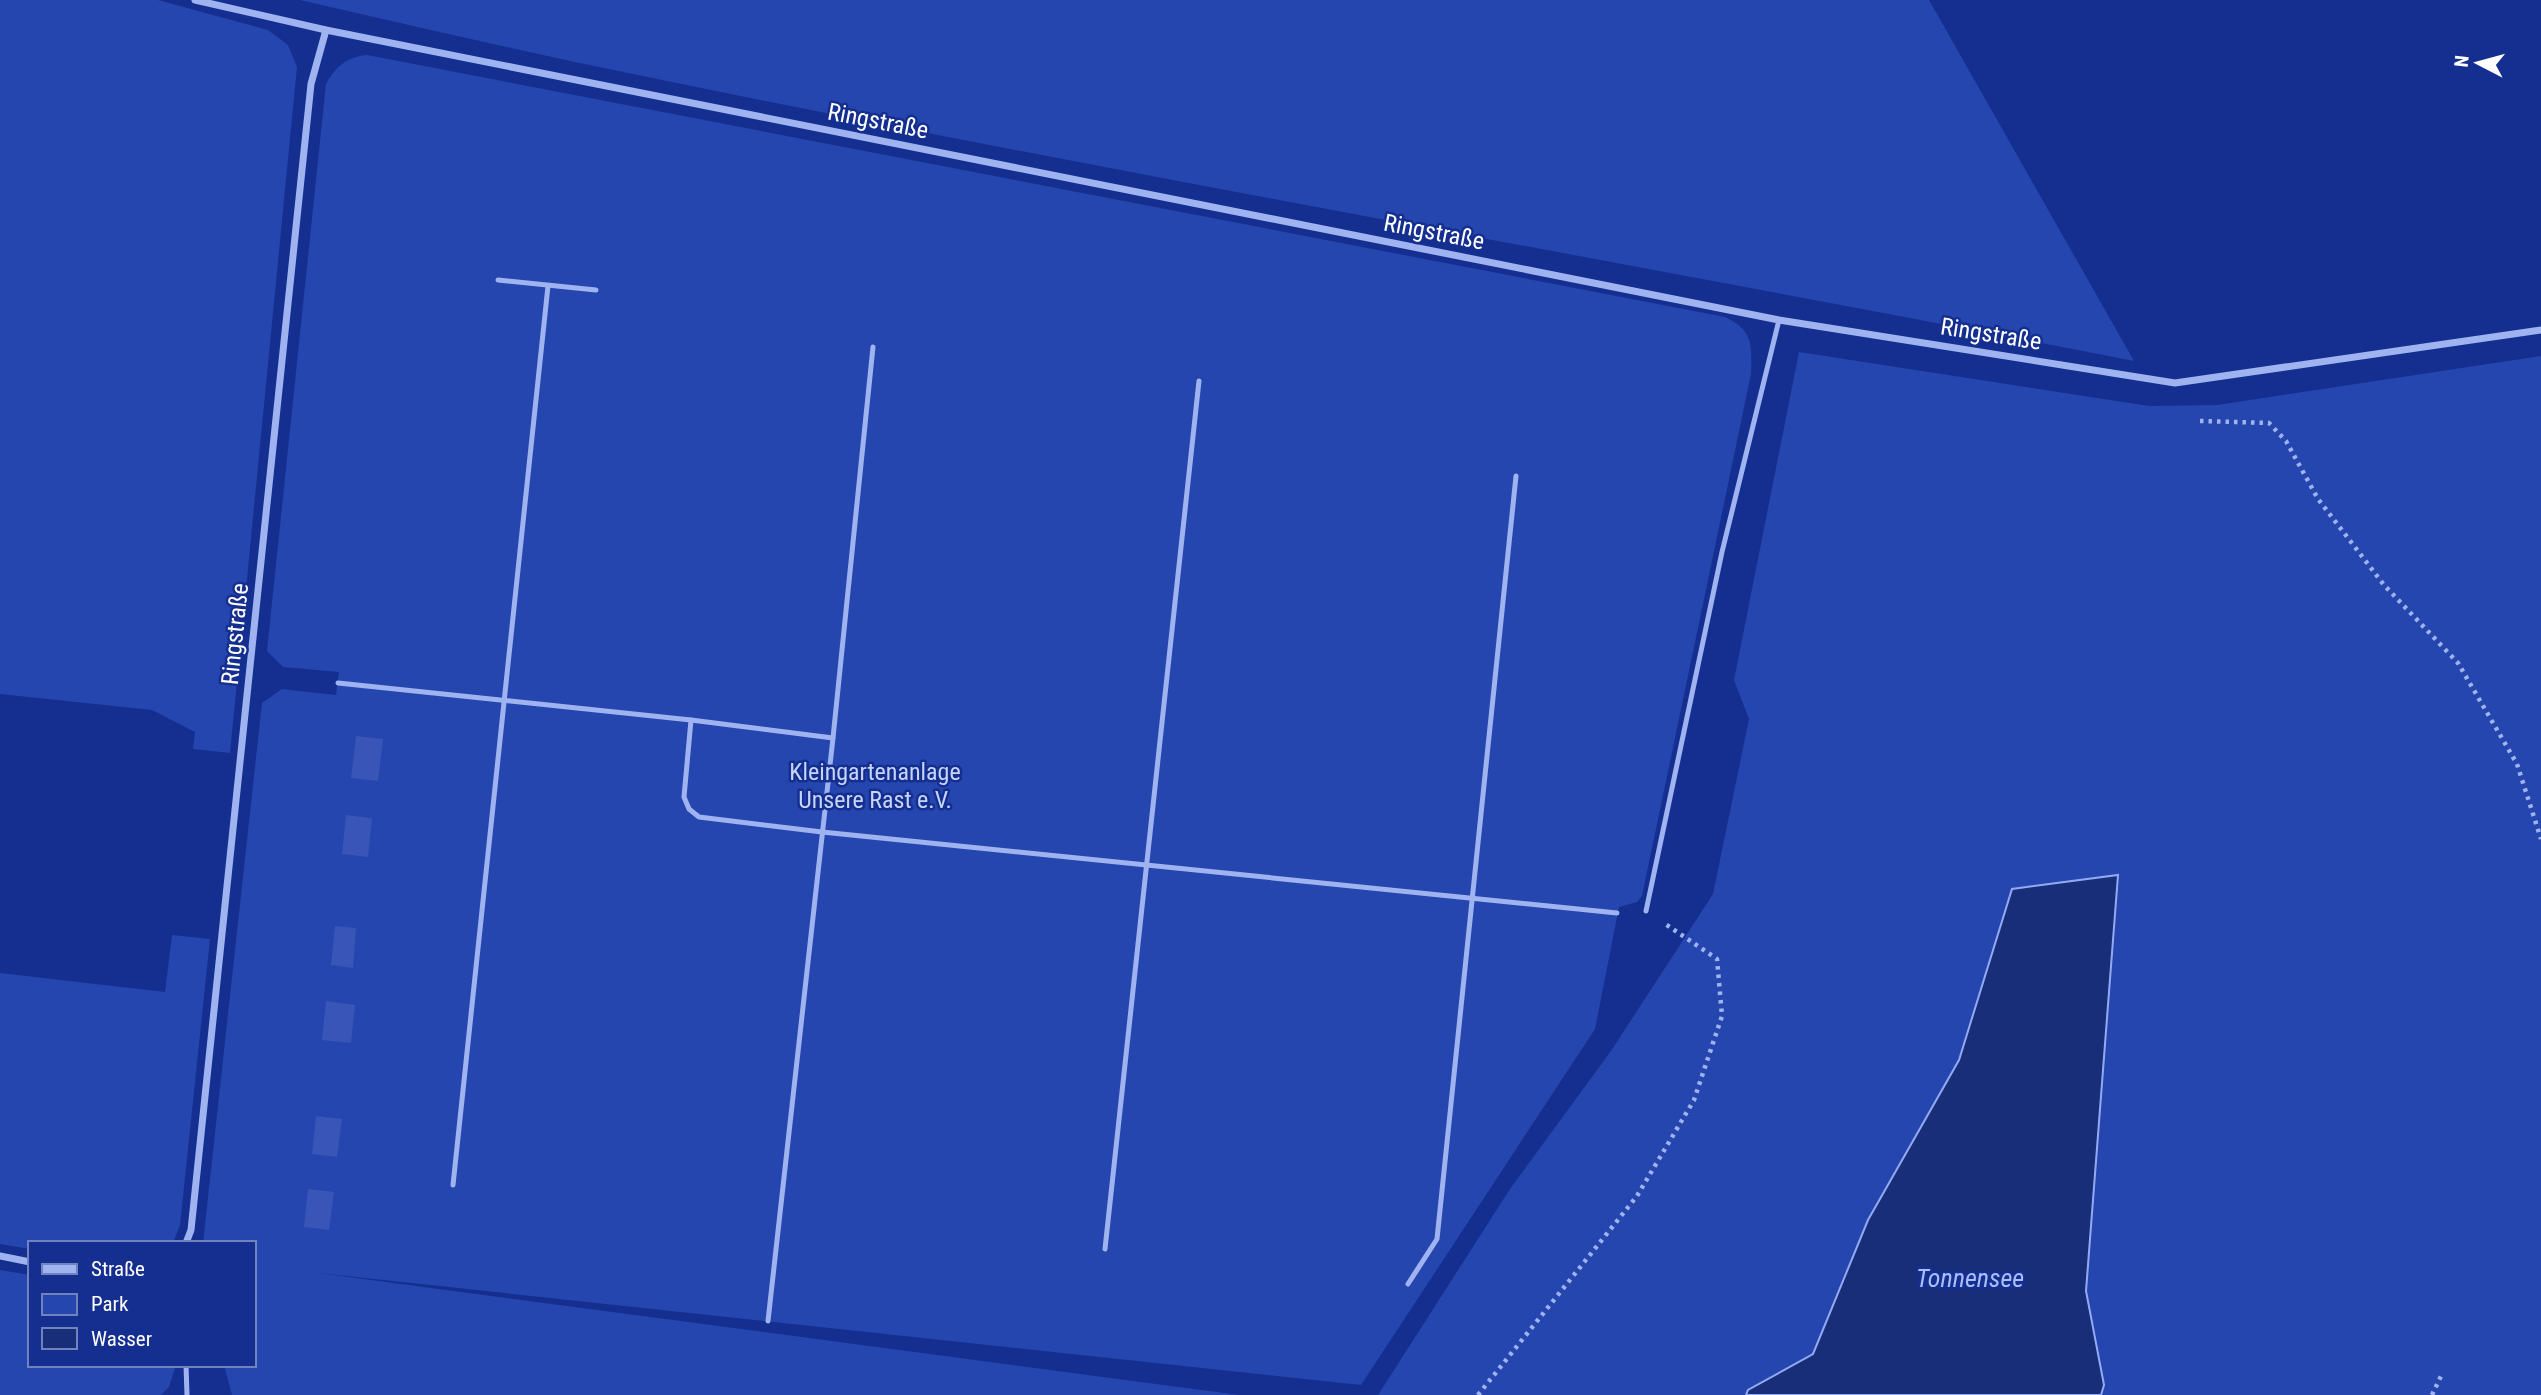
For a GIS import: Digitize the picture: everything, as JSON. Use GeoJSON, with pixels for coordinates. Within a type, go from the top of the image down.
{"type":"FeatureCollection","features":[{"type":"Feature","properties":{"kind":"street","name":"Ringstraße"},"geometry":{"type":"LineString","coordinates":[[195,0],[326,30],[1779,320],[2175,383],[2541,330]]}},
{"type":"Feature","properties":{"kind":"street","name":"Ringstraße"},"geometry":{"type":"LineString","coordinates":[[187,1241],[191,1230],[197,1175],[312,84],[326,30]]}},
{"type":"Feature","properties":{"kind":"street"},"geometry":{"type":"LineString","coordinates":[[0,1256],[28,1262]]}},
{"type":"Feature","properties":{"kind":"lane"},"geometry":{"type":"LineString","coordinates":[[498,280],[596,290]]}},
{"type":"Feature","properties":{"kind":"lane"},"geometry":{"type":"LineString","coordinates":[[453,1185],[548,286]]}},
{"type":"Feature","properties":{"kind":"lane"},"geometry":{"type":"LineString","coordinates":[[1646,911],[1722,552],[1779,320]]}},
{"type":"Feature","properties":{"kind":"lane"},"geometry":{"type":"LineString","coordinates":[[768,1321],[833,738],[873,347]]}},
{"type":"Feature","properties":{"kind":"lane"},"geometry":{"type":"LineString","coordinates":[[1105,1249],[1199,381]]}},
{"type":"Feature","properties":{"kind":"lane"},"geometry":{"type":"LineString","coordinates":[[1408,1284],[1437,1239],[1516,476]]}},
{"type":"Feature","properties":{"kind":"lane"},"geometry":{"type":"LineString","coordinates":[[338,683],[691,720],[833,738]]}},
{"type":"Feature","properties":{"kind":"lane"},"geometry":{"type":"LineString","coordinates":[[691,720],[684,796],[689,809],[699,817],[822,832],[1617,913]]}},
{"type":"Feature","properties":{"kind":"lane"},"geometry":{"type":"LineString","coordinates":[[186,1367],[187,1395]]}},
{"type":"Feature","properties":{"kind":"path"},"geometry":{"type":"LineString","coordinates":[[2200,421],[2269,423],[2286,441],[2318,499],[2384,585],[2458,663],[2516,764],[2541,839]]}},
{"type":"Feature","properties":{"kind":"path"},"geometry":{"type":"LineString","coordinates":[[1478,1395],[1637,1196],[1694,1100],[1722,1016],[1717,959],[1646,911]]}},
{"type":"Feature","properties":{"kind":"path"},"geometry":{"type":"LineString","coordinates":[[2432,1395],[2442,1374]]}},
{"type":"Feature","properties":{"kind":"green space"},"geometry":{"type":"Polygon","coordinates":[[[0,0],[158,0],[268,30],[288,45],[297,67],[230,753],[193,749],[195,732],[152,710],[0,694],[0,0]]]}},
{"type":"Feature","properties":{"kind":"green space"},"geometry":{"type":"Polygon","coordinates":[[[300,0],[1929,0],[2134,361],[769,102],[575,62],[300,0]]]}},
{"type":"Feature","properties":{"kind":"green space","name":"Kleingartenanlage Unsere Rast e.V."},"geometry":{"type":"Polygon","coordinates":[[[367,55],[1725,317],[1746,333],[1751,347],[1751,374],[1642,896],[1637,902],[1619,907],[1595,1029],[1361,1385],[318,1273],[1239,1395],[232,1395],[225,1367],[256,1367],[256,1241],[203,1241],[262,703],[282,689],[336,695],[339,672],[283,667],[267,651],[326,84],[334,72],[354,58],[367,55]]]}},
{"type":"Feature","properties":{"kind":"green space"},"geometry":{"type":"Polygon","coordinates":[[[1799,352],[2149,406],[2217,405],[2541,356],[2541,1395],[2101,1395],[2104,1385],[2086,1291],[2118,875],[2012,889],[1959,1060],[1868,1220],[1813,1354],[1748,1390],[1746,1395],[1378,1395],[1510,1189],[1611,1051],[1713,894],[1749,719],[1734,680],[1799,352]]]}},
{"type":"Feature","properties":{"kind":"green space"},"geometry":{"type":"Polygon","coordinates":[[[172,935],[210,939],[180,1225],[174,1241],[28,1241],[28,1249],[0,1244],[0,973],[165,992],[172,935]]]}},
{"type":"Feature","properties":{"kind":"green space"},"geometry":{"type":"Polygon","coordinates":[[[0,1270],[28,1275],[28,1367],[175,1367],[169,1387],[161,1395],[0,1395],[0,1270]]]}},
{"type":"Feature","properties":{"kind":"water","name":"Tonnensee"},"geometry":{"type":"Polygon","coordinates":[[[2118,875],[2086,1291],[2104,1385],[2101,1395],[1746,1395],[1748,1390],[1813,1354],[1868,1220],[1959,1060],[2012,889],[2118,875]]]}},
{"type":"Feature","properties":{"kind":"building"},"geometry":{"type":"Polygon","coordinates":[[[356,736],[383,739],[378,781],[351,778],[356,736]]]}},
{"type":"Feature","properties":{"kind":"building"},"geometry":{"type":"Polygon","coordinates":[[[346,815],[372,818],[368,857],[342,854],[346,815]]]}},
{"type":"Feature","properties":{"kind":"building"},"geometry":{"type":"Polygon","coordinates":[[[335,926],[356,928],[353,968],[331,965],[335,926]]]}},
{"type":"Feature","properties":{"kind":"building"},"geometry":{"type":"Polygon","coordinates":[[[326,1001],[355,1005],[351,1043],[322,1040],[326,1001]]]}},
{"type":"Feature","properties":{"kind":"building"},"geometry":{"type":"Polygon","coordinates":[[[316,1116],[342,1119],[337,1157],[312,1154],[316,1116]]]}},
{"type":"Feature","properties":{"kind":"building"},"geometry":{"type":"Polygon","coordinates":[[[308,1189],[334,1192],[329,1230],[304,1227],[308,1189]]]}}]}
